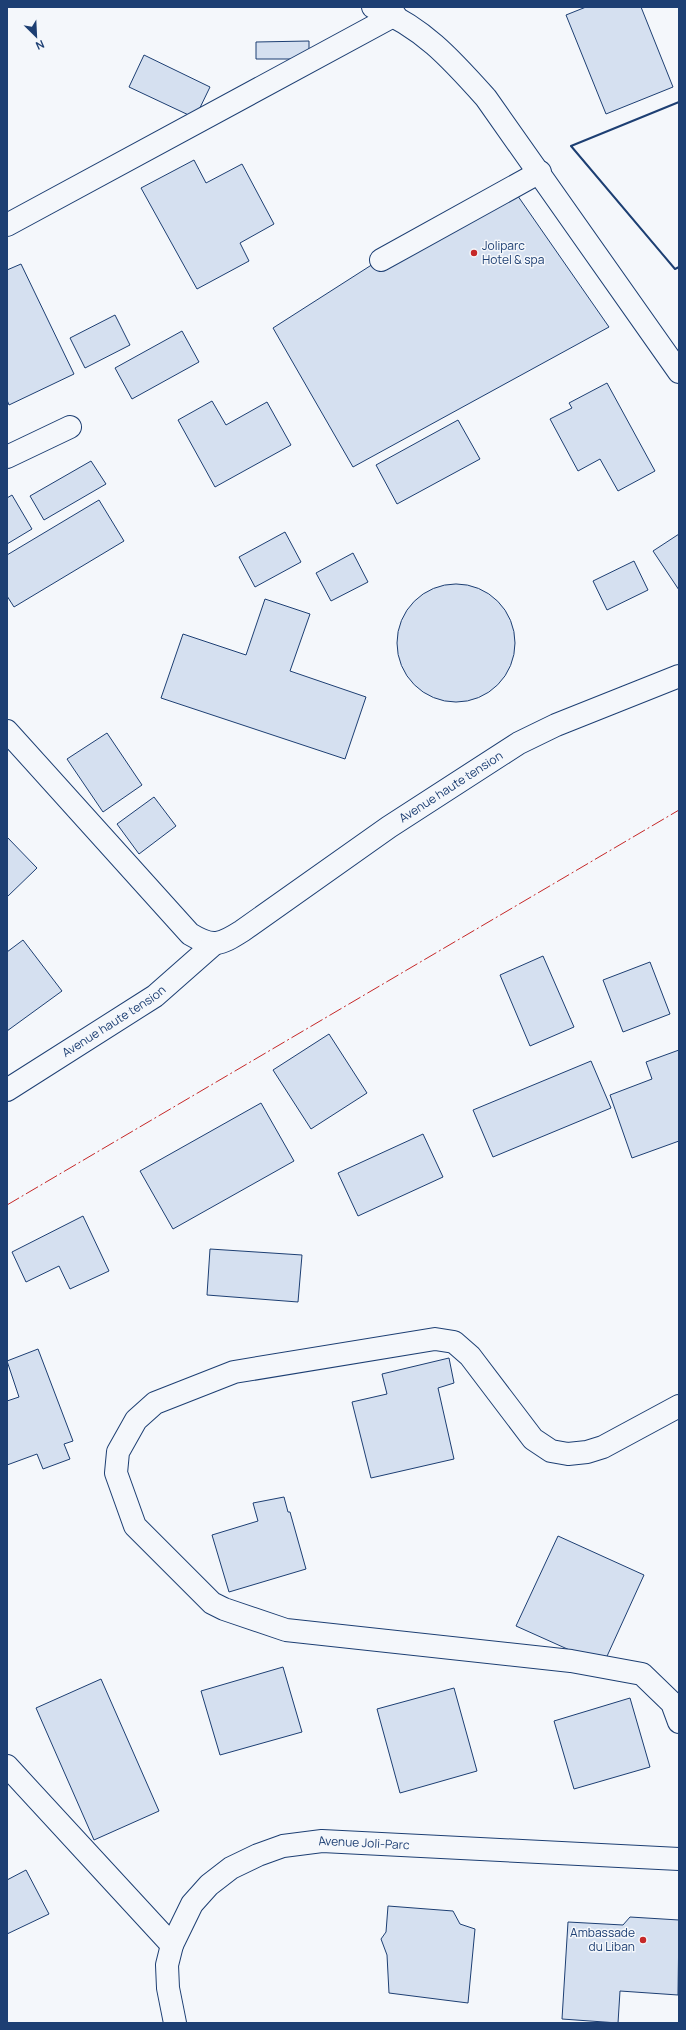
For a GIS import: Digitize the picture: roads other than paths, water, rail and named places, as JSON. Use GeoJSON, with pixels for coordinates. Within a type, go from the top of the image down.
{"type":"FeatureCollection","features":[{"type":"Feature","properties":{"kind":"street"},"geometry":{"type":"LineString","coordinates":[[373,7],[395,15],[428,37],[459,67],[486,98],[540,172],[679,372]]}},
{"type":"Feature","properties":{"kind":"street"},"geometry":{"type":"LineString","coordinates":[[7,226],[395,15]]}},
{"type":"Feature","properties":{"kind":"street"},"geometry":{"type":"LineString","coordinates":[[381,260],[540,172]]}},
{"type":"Feature","properties":{"kind":"street"},"geometry":{"type":"LineString","coordinates":[[7,457],[70,427]]}},
{"type":"Feature","properties":{"kind":"street","name":"Avenue haute tension"},"geometry":{"type":"LineString","coordinates":[[7,1090],[155,996],[214,944],[227,940],[242,931],[388,827],[519,743],[556,725],[679,676]]}},
{"type":"Feature","properties":{"kind":"street"},"geometry":{"type":"LineString","coordinates":[[7,731],[190,934],[202,941],[214,944]]}},
{"type":"Feature","properties":{"kind":"street"},"geometry":{"type":"LineString","coordinates":[[679,1406],[603,1447],[587,1452],[574,1453],[551,1451],[533,1439],[470,1356],[454,1342],[435,1340],[234,1372],[155,1403],[136,1420],[118,1452],[116,1473],[135,1526],[212,1603],[224,1609],[286,1630],[571,1661],[642,1674],[672,1703],[679,1722]]}},
{"type":"Feature","properties":{"kind":"street"},"geometry":{"type":"LineString","coordinates":[[7,1766],[172,1945]]}},
{"type":"Feature","properties":{"kind":"street","name":"Avenue Joli-Parc"},"geometry":{"type":"LineString","coordinates":[[175,2023],[168,1988],[167,1965],[172,1945],[192,1904],[209,1885],[231,1868],[258,1855],[283,1846],[322,1841],[679,1859]]}},
{"type":"Feature","properties":{"kind":"place","name":"Joliparc Hotel & spa"},"geometry":{"type":"Point","coordinates":[474,253]}},
{"type":"Feature","properties":{"kind":"place","name":"Ambassade du Liban"},"geometry":{"type":"Point","coordinates":[643,1940]}}]}
